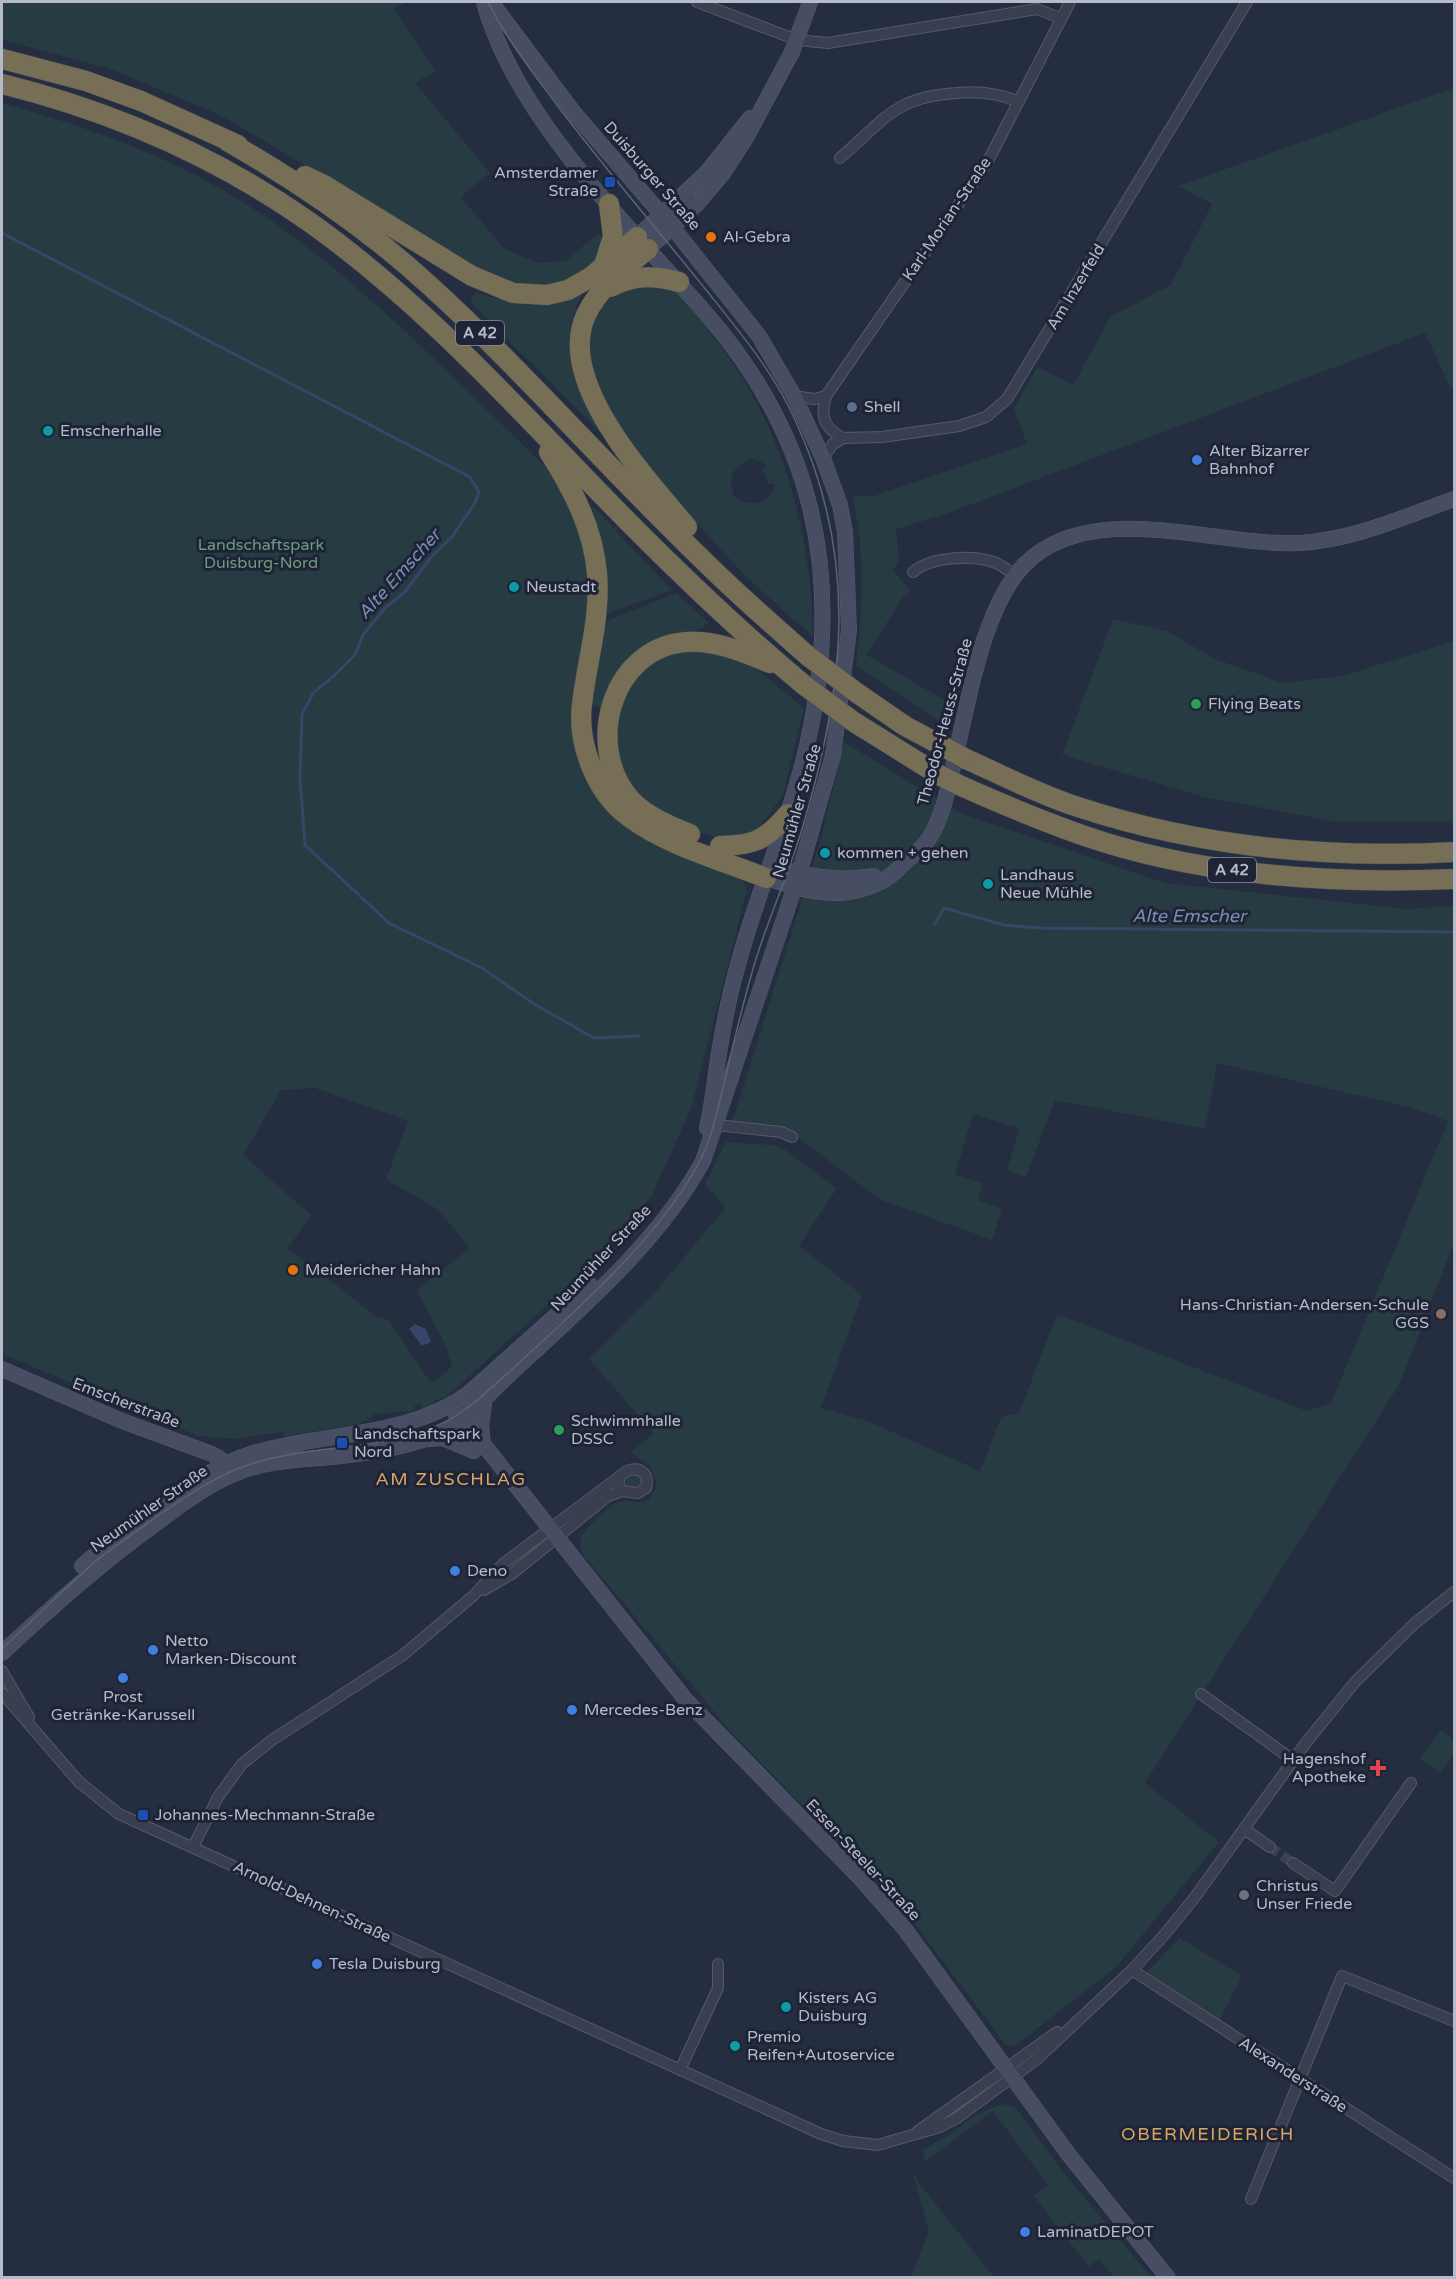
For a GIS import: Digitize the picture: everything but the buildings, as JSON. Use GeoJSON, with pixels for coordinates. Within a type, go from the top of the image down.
{"type":"FeatureCollection","features":[{"type":"Feature","properties":{"kind":"highway","name":"A 42"},"geometry":{"type":"LineString","coordinates":[[2,59],[86,81],[141,101],[227,141],[278,170],[341,213],[428,284],[482,334],[752,606],[807,656],[905,726],[966,759],[1074,806],[1209,840],[1334,854],[1455,852]]}},
{"type":"Feature","properties":{"kind":"highway","name":"A 42"},"geometry":{"type":"LineString","coordinates":[[2,84],[64,101],[182,147],[267,194],[317,228],[393,288],[447,337],[678,571],[786,670],[854,722],[939,775],[1018,811],[1093,838],[1203,866],[1335,880],[1455,879]]}},
{"type":"Feature","properties":{"kind":"highway"},"geometry":{"type":"LineString","coordinates":[[227,141],[324,185],[463,271],[505,290],[547,295],[568,290],[642,243]]}},
{"type":"Feature","properties":{"kind":"highway"},"geometry":{"type":"LineString","coordinates":[[603,267],[613,237],[609,204]]}},
{"type":"Feature","properties":{"kind":"highway"},"geometry":{"type":"LineString","coordinates":[[642,243],[586,316],[579,346],[580,367],[588,389],[627,454],[707,559]]}},
{"type":"Feature","properties":{"kind":"highway"},"geometry":{"type":"LineString","coordinates":[[603,291],[640,276],[679,282]]}},
{"type":"Feature","properties":{"kind":"highway"},"geometry":{"type":"LineString","coordinates":[[523,412],[575,495],[594,552],[598,598],[596,630],[581,705],[581,726],[597,779],[627,816],[652,832],[768,872]]}},
{"type":"Feature","properties":{"kind":"highway"},"geometry":{"type":"LineString","coordinates":[[768,872],[720,846],[653,816],[632,801],[618,782],[609,761],[606,739],[609,711],[615,694],[641,662],[660,649],[685,642],[711,643],[731,648],[786,670]]}},
{"type":"Feature","properties":{"kind":"highway"},"geometry":{"type":"LineString","coordinates":[[720,846],[759,841],[772,833],[788,814]]}},
{"type":"Feature","properties":{"kind":"main road"},"geometry":{"type":"LineString","coordinates":[[484,2],[490,24],[524,88],[561,146],[642,243],[679,282]]}},
{"type":"Feature","properties":{"kind":"main road","name":"Duisburger Straße"},"geometry":{"type":"LineString","coordinates":[[491,2],[575,114],[673,228],[759,336],[794,396],[823,458],[841,513],[849,579]]}},
{"type":"Feature","properties":{"kind":"main road"},"geometry":{"type":"LineString","coordinates":[[642,243],[673,228],[724,171],[746,138],[797,40],[810,2]]}},
{"type":"Feature","properties":{"kind":"main road"},"geometry":{"type":"LineString","coordinates":[[642,243],[662,215],[707,172],[762,104]]}},
{"type":"Feature","properties":{"kind":"main road","name":"Neumühler Straße"},"geometry":{"type":"LineString","coordinates":[[2,1640],[97,1552],[203,1476],[230,1468],[287,1444],[401,1424],[447,1408],[469,1393],[576,1297],[641,1232],[686,1173],[712,1125],[737,969],[788,814],[808,741],[824,632],[824,587],[808,499],[795,458],[778,417],[740,356],[679,282]]}},
{"type":"Feature","properties":{"kind":"main road","name":"Theodor-Heuss-Straße"},"geometry":{"type":"LineString","coordinates":[[768,872],[834,893],[880,883],[891,877],[921,848],[937,823],[944,803],[987,632],[999,599],[1015,575],[1043,550],[1073,537],[1106,531],[1149,528],[1275,543],[1319,541],[1374,529],[1455,499]]}},
{"type":"Feature","properties":{"kind":"main road","name":"Neumühler Straße"},"geometry":{"type":"LineString","coordinates":[[2,1653],[103,1561],[230,1468],[387,1450],[429,1439],[457,1421],[554,1335],[647,1238],[693,1178],[797,880],[833,755],[849,630],[849,579]]}},
{"type":"Feature","properties":{"kind":"main road","name":"Emscherstraße"},"geometry":{"type":"LineString","coordinates":[[2,1369],[112,1417],[203,1450],[230,1468]]}},
{"type":"Feature","properties":{"kind":"main road"},"geometry":{"type":"LineString","coordinates":[[429,1439],[442,1438],[479,1449],[485,1397]]}},
{"type":"Feature","properties":{"kind":"main road","name":"Essen-Steeler-Straße"},"geometry":{"type":"LineString","coordinates":[[447,1408],[479,1449],[512,1484],[685,1698],[878,1898],[928,1958],[1069,2155],[1168,2277]]}},
{"type":"Feature","properties":{"kind":"street"},"geometry":{"type":"LineString","coordinates":[[697,2],[797,40],[828,44],[1037,9],[1060,18]]}},
{"type":"Feature","properties":{"kind":"street","name":"Karl-Morian-Straße"},"geometry":{"type":"LineString","coordinates":[[826,396],[987,163],[1070,2]]}},
{"type":"Feature","properties":{"kind":"street","name":"Am Inzerfeld"},"geometry":{"type":"LineString","coordinates":[[843,438],[882,437],[959,426],[986,417],[1007,399],[1247,2]]}},
{"type":"Feature","properties":{"kind":"street"},"geometry":{"type":"LineString","coordinates":[[840,158],[881,120],[910,100],[928,95],[966,92],[1003,95],[1017,101]]}},
{"type":"Feature","properties":{"kind":"street"},"geometry":{"type":"LineString","coordinates":[[794,396],[814,399],[826,396],[824,422],[828,428],[843,438],[833,444],[823,458]]}},
{"type":"Feature","properties":{"kind":"street"},"geometry":{"type":"LineString","coordinates":[[913,572],[927,565],[973,558],[999,564],[1015,575]]}},
{"type":"Feature","properties":{"kind":"street"},"geometry":{"type":"LineString","coordinates":[[712,1125],[781,1132],[792,1137]]}},
{"type":"Feature","properties":{"kind":"street"},"geometry":{"type":"LineString","coordinates":[[193,1847],[218,1797],[242,1764],[272,1740],[403,1655],[473,1596],[503,1564],[552,1534],[609,1496],[622,1491],[638,1493],[646,1488],[648,1479],[644,1472],[635,1469],[620,1476],[552,1534]]}},
{"type":"Feature","properties":{"kind":"street"},"geometry":{"type":"LineString","coordinates":[[620,1476],[618,1484],[622,1491]]}},
{"type":"Feature","properties":{"kind":"street","name":"Arnold-Dehnen-Straße"},"geometry":{"type":"LineString","coordinates":[[2,1692],[79,1782],[99,1801],[119,1814],[680,2070],[843,2141],[878,2145],[910,2136],[1008,2072],[1078,2019],[1132,1970],[1195,1897],[1293,1760],[1360,1677],[1414,1624],[1455,1592]]}},
{"type":"Feature","properties":{"kind":"street","name":"Arnold-Dehnen-Straße"},"geometry":{"type":"LineString","coordinates":[[2,1671],[34,1728]]}},
{"type":"Feature","properties":{"kind":"street"},"geometry":{"type":"LineString","coordinates":[[1201,1694],[1293,1760]]}},
{"type":"Feature","properties":{"kind":"street"},"geometry":{"type":"LineString","coordinates":[[1293,1863],[1335,1891],[1411,1783]]}},
{"type":"Feature","properties":{"kind":"street"},"geometry":{"type":"LineString","coordinates":[[1244,1829],[1270,1847]]}},
{"type":"Feature","properties":{"kind":"street"},"geometry":{"type":"LineString","coordinates":[[680,2070],[718,1988],[718,1964]]}},
{"type":"Feature","properties":{"kind":"street","name":"Alexanderstraße"},"geometry":{"type":"LineString","coordinates":[[1132,1970],[1299,2080],[1455,2178]]}},
{"type":"Feature","properties":{"kind":"street"},"geometry":{"type":"LineString","coordinates":[[1251,2199],[1342,1976],[1455,2021]]}},
{"type":"Feature","properties":{"kind":"green space"},"geometry":{"type":"Polygon","coordinates":[[[2,2],[407,2],[394,9],[436,71],[415,83],[490,173],[461,197],[504,248],[537,263],[565,261],[599,233],[608,245],[584,270],[560,283],[532,286],[499,280],[220,115],[108,68],[2,40],[2,2]]]}},
{"type":"Feature","properties":{"kind":"green space"},"geometry":{"type":"Polygon","coordinates":[[[1453,88],[1454,385],[1450,387],[1425,333],[943,515],[896,529],[899,560],[893,570],[910,591],[902,598],[867,655],[958,708],[949,728],[856,665],[861,602],[861,559],[852,496],[874,496],[1027,444],[1014,409],[1037,367],[1073,385],[1111,316],[1171,285],[1212,204],[1178,186],[1453,88]]]}},
{"type":"Feature","properties":{"kind":"green space","name":"Landschaftspark Duisburg-Nord"},"geometry":{"type":"Polygon","coordinates":[[[2,103],[69,123],[167,161],[230,194],[260,213],[339,272],[412,338],[555,475],[568,498],[587,552],[591,600],[579,756],[742,876],[741,879],[747,890],[691,1109],[651,1197],[595,1262],[445,1398],[433,1401],[435,1405],[423,1409],[420,1404],[414,1406],[415,1410],[412,1411],[374,1414],[368,1420],[354,1425],[284,1437],[285,1431],[237,1439],[198,1436],[2,1354],[2,103]],[[315,1088],[281,1090],[243,1155],[311,1215],[288,1248],[377,1317],[389,1320],[431,1383],[452,1367],[442,1337],[417,1290],[470,1248],[437,1209],[386,1179],[408,1121],[315,1088]]]}},
{"type":"Feature","properties":{"kind":"green space"},"geometry":{"type":"Polygon","coordinates":[[[668,284],[685,300],[710,332],[735,366],[756,401],[787,475],[798,514],[811,595],[813,637],[746,577],[672,496],[619,427],[596,389],[584,345],[594,313],[603,300],[617,289],[668,284]],[[755,459],[737,467],[731,483],[734,496],[746,503],[759,503],[769,497],[775,484],[768,484],[763,470],[767,465],[755,459]]]}},
{"type":"Feature","properties":{"kind":"green space"},"geometry":{"type":"Polygon","coordinates":[[[476,292],[517,302],[554,299],[583,293],[574,314],[570,334],[570,353],[582,390],[612,444],[470,302],[476,292]]]}},
{"type":"Feature","properties":{"kind":"green space"},"geometry":{"type":"Polygon","coordinates":[[[593,506],[672,590],[606,614],[607,597],[589,508],[593,506]]]}},
{"type":"Feature","properties":{"kind":"green space"},"geometry":{"type":"Polygon","coordinates":[[[676,593],[709,623],[686,636],[671,640],[603,709],[589,703],[607,621],[676,593]]]}},
{"type":"Feature","properties":{"kind":"green space"},"geometry":{"type":"Polygon","coordinates":[[[1113,619],[1167,631],[1215,659],[1283,683],[1342,676],[1454,641],[1454,821],[1332,821],[1204,797],[1062,755],[1113,619]]]}},
{"type":"Feature","properties":{"kind":"green space"},"geometry":{"type":"Polygon","coordinates":[[[716,650],[753,666],[804,708],[783,795],[754,835],[722,838],[696,831],[668,818],[643,800],[626,780],[615,742],[622,702],[631,685],[643,670],[660,658],[679,652],[716,650]]]}},
{"type":"Feature","properties":{"kind":"green space"},"geometry":{"type":"Polygon","coordinates":[[[844,742],[962,814],[1166,883],[1408,909],[1454,905],[1454,1243],[1399,1385],[1145,1783],[1219,1842],[1116,1967],[1013,2047],[1005,2044],[906,1912],[731,1732],[581,1552],[581,1536],[604,1511],[620,1502],[645,1502],[657,1485],[650,1465],[630,1453],[654,1433],[589,1359],[657,1290],[725,1208],[705,1184],[726,1142],[773,1145],[784,1149],[837,1188],[799,1246],[862,1295],[821,1408],[870,1422],[980,1471],[1001,1417],[1019,1413],[1057,1314],[1307,1411],[1331,1403],[1448,1121],[1409,1107],[1217,1063],[1205,1129],[1055,1100],[1026,1177],[1007,1171],[1019,1128],[973,1114],[955,1175],[983,1183],[978,1200],[1002,1209],[992,1240],[879,1199],[788,1130],[732,1123],[820,842],[844,742]]]}},
{"type":"Feature","properties":{"kind":"green space"},"geometry":{"type":"Polygon","coordinates":[[[634,1474],[642,1480],[641,1485],[626,1488],[625,1480],[634,1474]]]}},
{"type":"Feature","properties":{"kind":"green space"},"geometry":{"type":"Polygon","coordinates":[[[1441,1730],[1454,1741],[1454,1754],[1440,1773],[1420,1758],[1441,1730]]]}},
{"type":"Feature","properties":{"kind":"green space"},"geometry":{"type":"Polygon","coordinates":[[[1180,1938],[1242,1976],[1219,2022],[1146,1973],[1180,1938]]]}},
{"type":"Feature","properties":{"kind":"green space"},"geometry":{"type":"Polygon","coordinates":[[[1006,2104],[1017,2109],[1060,2168],[1151,2277],[1114,2277],[1099,2259],[1089,2267],[1034,2196],[1048,2185],[993,2111],[925,2162],[922,2150],[983,2112],[1006,2104]]]}},
{"type":"Feature","properties":{"kind":"green space"},"geometry":{"type":"Polygon","coordinates":[[[911,2169],[918,2182],[994,2277],[911,2277],[929,2231],[911,2169]]]}},
{"type":"Feature","properties":{"kind":"water"},"geometry":{"type":"Polygon","coordinates":[[[415,1324],[426,1329],[431,1342],[422,1346],[409,1329],[415,1324]]]}},
{"type":"Feature","properties":{"kind":"waterway","name":"Alte Emscher"},"geometry":{"type":"LineString","coordinates":[[2,233],[470,477],[479,492],[475,503],[452,537],[431,557],[405,592],[385,608],[363,635],[355,655],[314,692],[302,714],[300,778],[305,845],[389,923],[482,968],[534,1004],[594,1038],[639,1036]]}},
{"type":"Feature","properties":{"kind":"waterway","name":"Alte Emscher"},"geometry":{"type":"LineString","coordinates":[[935,924],[944,908],[1004,925],[1040,928],[1454,932]]}},
{"type":"Feature","properties":{"kind":"tunnel"},"geometry":{"type":"LineString","coordinates":[[1270,1847],[1293,1863]]}},
{"type":"Feature","properties":{"kind":"tram line"},"geometry":{"type":"LineString","coordinates":[[2,1649],[112,1548],[193,1492],[216,1479],[254,1463],[280,1456],[362,1445],[415,1434],[463,1411],[544,1340],[616,1271],[680,1194],[705,1151],[756,959],[803,826],[828,723],[836,673],[839,623],[837,573],[830,524],[816,473],[788,405],[758,357],[573,126],[519,53],[488,2]]}},
{"type":"Feature","properties":{"kind":"place","name":"Amsterdamer Straße"},"geometry":{"type":"Point","coordinates":[610,182]}},
{"type":"Feature","properties":{"kind":"place","name":"Al-Gebra"},"geometry":{"type":"Point","coordinates":[711,237]}},
{"type":"Feature","properties":{"kind":"place","name":"Shell"},"geometry":{"type":"Point","coordinates":[852,407]}},
{"type":"Feature","properties":{"kind":"place","name":"Emscherhalle"},"geometry":{"type":"Point","coordinates":[48,431]}},
{"type":"Feature","properties":{"kind":"place","name":"Alter Bizarrer Bahnhof"},"geometry":{"type":"Point","coordinates":[1197,460]}},
{"type":"Feature","properties":{"kind":"place","name":"Neustadt"},"geometry":{"type":"Point","coordinates":[514,587]}},
{"type":"Feature","properties":{"kind":"place","name":"Flying Beats"},"geometry":{"type":"Point","coordinates":[1196,704]}},
{"type":"Feature","properties":{"kind":"place","name":"kommen + gehen"},"geometry":{"type":"Point","coordinates":[825,853]}},
{"type":"Feature","properties":{"kind":"place","name":"Landhaus Neue Mühle"},"geometry":{"type":"Point","coordinates":[988,884]}},
{"type":"Feature","properties":{"kind":"place","name":"Meidericher Hahn"},"geometry":{"type":"Point","coordinates":[293,1270]}},
{"type":"Feature","properties":{"kind":"place","name":"Hans-Christian-Andersen-Schule GGS"},"geometry":{"type":"Point","coordinates":[1441,1314]}},
{"type":"Feature","properties":{"kind":"place","name":"Schwimmhalle DSSC"},"geometry":{"type":"Point","coordinates":[559,1430]}},
{"type":"Feature","properties":{"kind":"place","name":"Landschaftspark Nord"},"geometry":{"type":"Point","coordinates":[342,1443]}},
{"type":"Feature","properties":{"kind":"place","name":"Deno"},"geometry":{"type":"Point","coordinates":[455,1571]}},
{"type":"Feature","properties":{"kind":"place","name":"Netto Marken-Discount"},"geometry":{"type":"Point","coordinates":[153,1650]}},
{"type":"Feature","properties":{"kind":"place","name":"Prost Getränke-Karussell"},"geometry":{"type":"Point","coordinates":[123,1678]}},
{"type":"Feature","properties":{"kind":"place","name":"Mercedes-Benz"},"geometry":{"type":"Point","coordinates":[572,1710]}},
{"type":"Feature","properties":{"kind":"place","name":"Hagenshof Apotheke"},"geometry":{"type":"Point","coordinates":[1378,1768]}},
{"type":"Feature","properties":{"kind":"place","name":"Johannes-Mechmann-Straße"},"geometry":{"type":"Point","coordinates":[143,1815]}},
{"type":"Feature","properties":{"kind":"place","name":"Christus Unser Friede"},"geometry":{"type":"Point","coordinates":[1244,1895]}},
{"type":"Feature","properties":{"kind":"place","name":"Tesla Duisburg"},"geometry":{"type":"Point","coordinates":[317,1964]}},
{"type":"Feature","properties":{"kind":"place","name":"Kisters AG Duisburg"},"geometry":{"type":"Point","coordinates":[786,2007]}},
{"type":"Feature","properties":{"kind":"place","name":"Premio Reifen+Autoservice"},"geometry":{"type":"Point","coordinates":[735,2046]}},
{"type":"Feature","properties":{"kind":"place","name":"LaminatDEPOT"},"geometry":{"type":"Point","coordinates":[1025,2232]}},
{"type":"Feature","properties":{"kind":"district","name":"AM ZUSCHLAG"},"geometry":{"type":"Point","coordinates":[451,1479]}},
{"type":"Feature","properties":{"kind":"district","name":"OBERMEIDERICH"},"geometry":{"type":"Point","coordinates":[1208,2134]}}]}
